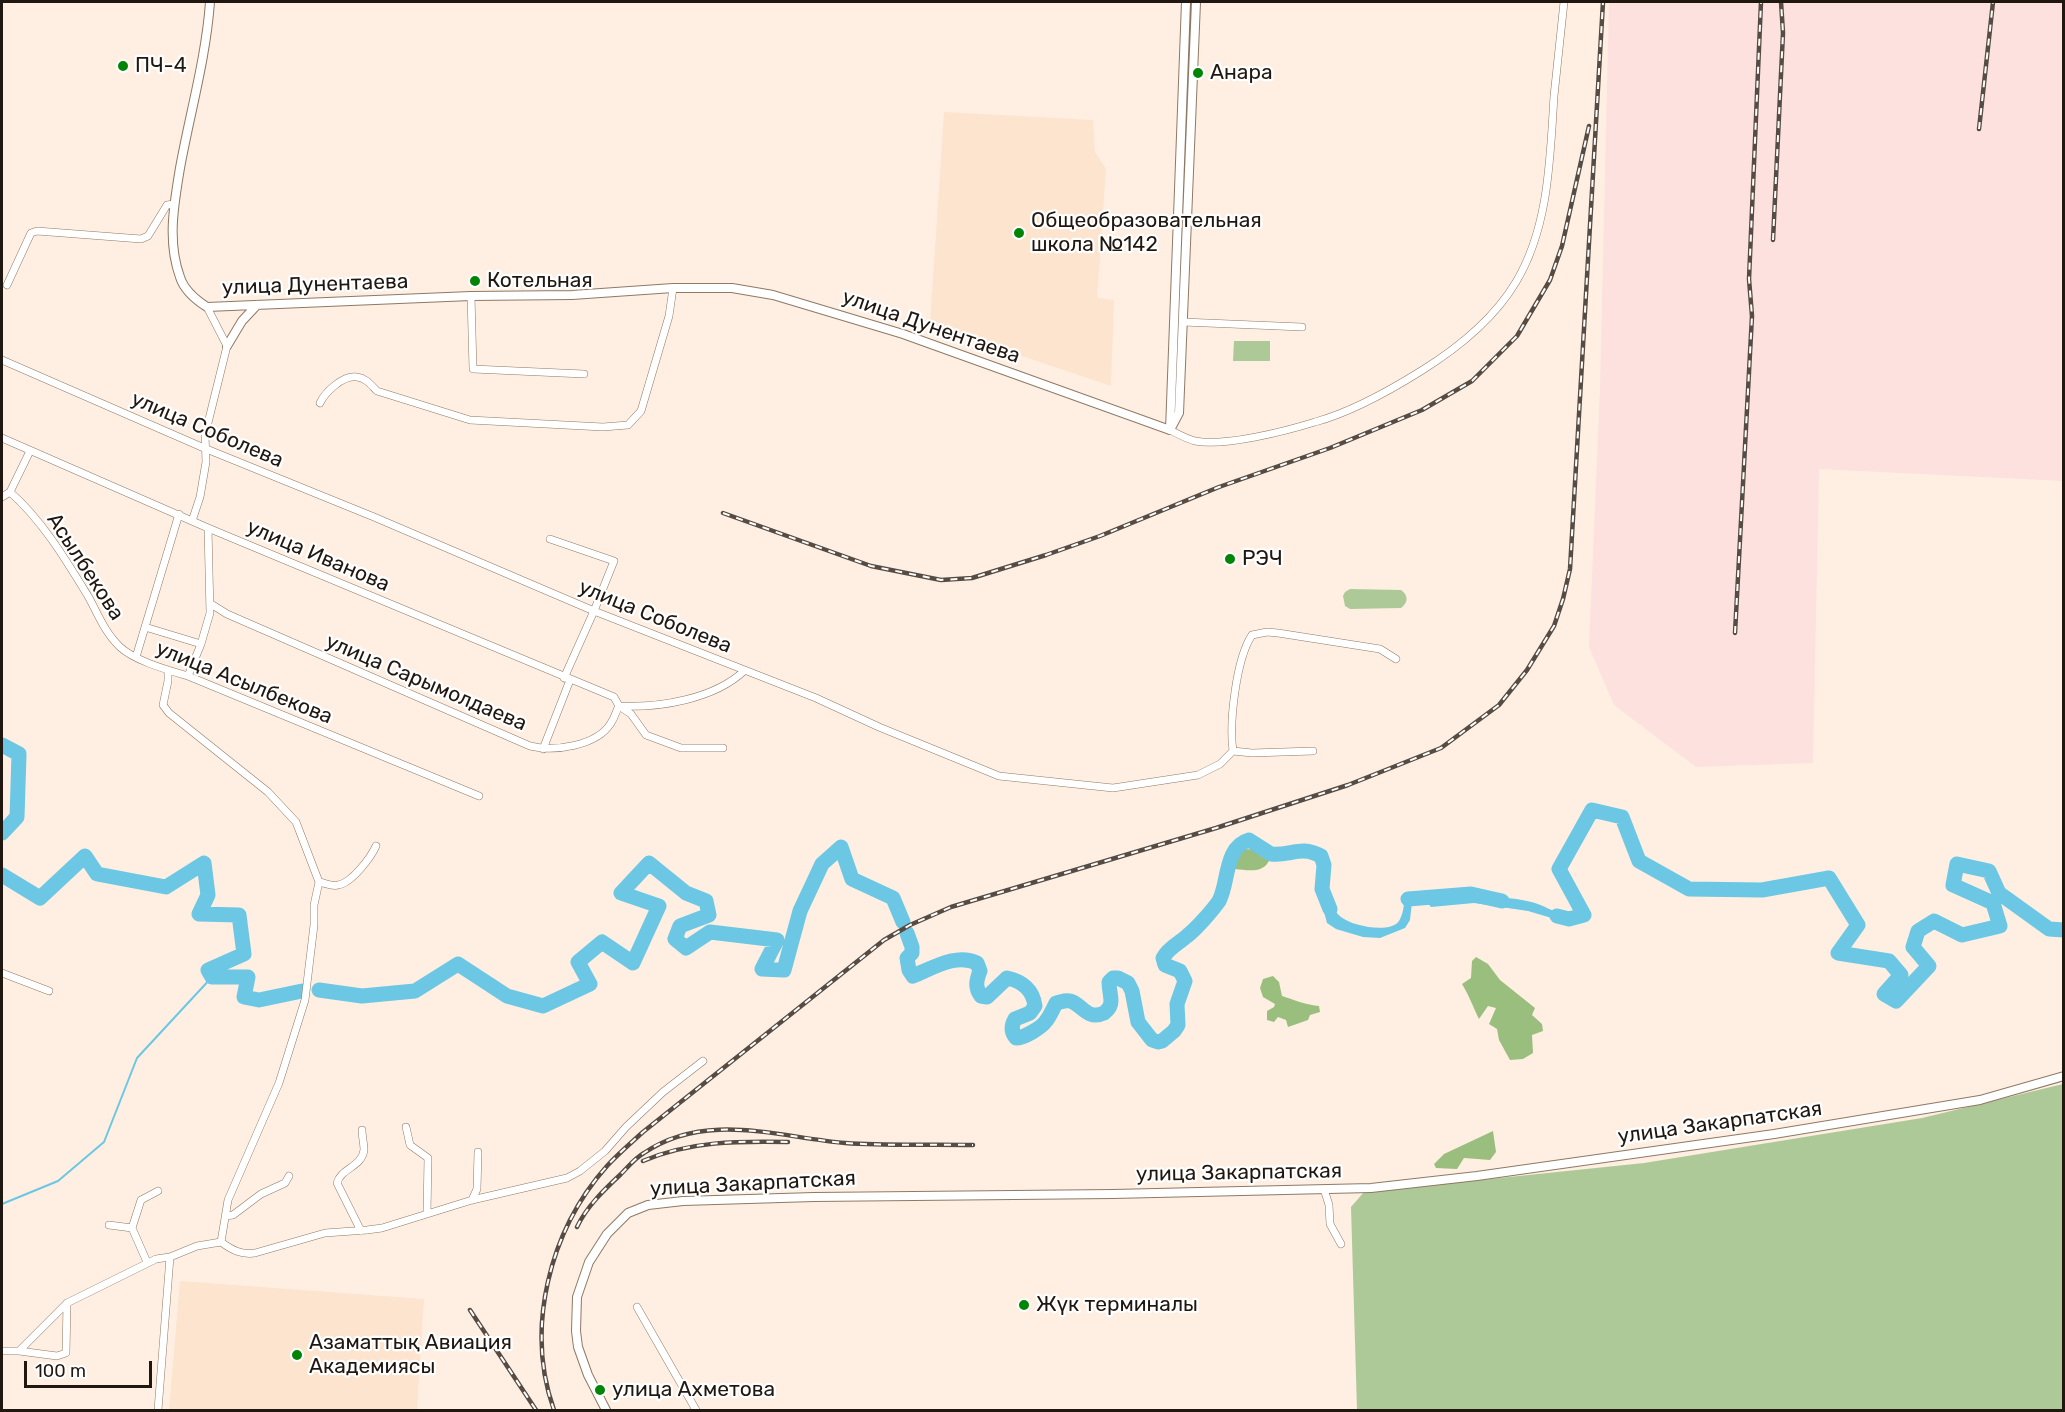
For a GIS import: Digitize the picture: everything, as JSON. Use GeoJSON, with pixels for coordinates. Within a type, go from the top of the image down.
{"type":"FeatureCollection","features":[{"type":"Feature","properties":{"kind":"street","name":"улица Дунентаева"},"geometry":{"type":"LineString","coordinates":[[210,2],[208,33],[186,135],[174,204],[172,231],[180,280],[189,293],[207,307],[471,296],[572,295],[673,288],[732,288],[774,295],[903,334],[1170,430]]}},
{"type":"Feature","properties":{"kind":"street"},"geometry":{"type":"LineString","coordinates":[[1170,430],[1186,2]]}},
{"type":"Feature","properties":{"kind":"street"},"geometry":{"type":"LineString","coordinates":[[1170,430],[1179,413],[1196,2]]}},
{"type":"Feature","properties":{"kind":"street"},"geometry":{"type":"LineString","coordinates":[[1170,430],[1194,441],[1217,442],[1274,433],[1335,417],[1407,380],[1450,352],[1481,325],[1515,284],[1535,238],[1544,204],[1564,2]]}},
{"type":"Feature","properties":{"kind":"street"},"geometry":{"type":"LineString","coordinates":[[7,285],[31,233],[37,231],[141,239],[148,236],[167,205],[174,204]]}},
{"type":"Feature","properties":{"kind":"street"},"geometry":{"type":"LineString","coordinates":[[320,404],[324,393],[344,380],[357,376],[366,380],[377,391],[470,420],[592,427],[628,425],[641,411],[669,316],[673,288]]}},
{"type":"Feature","properties":{"kind":"street"},"geometry":{"type":"LineString","coordinates":[[471,296],[473,369],[585,374]]}},
{"type":"Feature","properties":{"kind":"street"},"geometry":{"type":"LineString","coordinates":[[192,521],[200,497],[206,462],[205,435],[227,346],[242,321],[257,305]]}},
{"type":"Feature","properties":{"kind":"street"},"geometry":{"type":"LineString","coordinates":[[207,307],[227,346]]}},
{"type":"Feature","properties":{"kind":"street"},"geometry":{"type":"LineString","coordinates":[[1183,322],[1302,327]]}},
{"type":"Feature","properties":{"kind":"street","name":"улица Соболева"},"geometry":{"type":"LineString","coordinates":[[2,360],[204,448],[374,517],[594,611],[816,698],[999,777],[1113,788],[1198,775],[1220,764],[1233,751]]}},
{"type":"Feature","properties":{"kind":"street","name":"улица Иванова"},"geometry":{"type":"LineString","coordinates":[[2,438],[207,528],[614,697],[619,706],[631,714],[646,735],[681,748],[723,748]]}},
{"type":"Feature","properties":{"kind":"street"},"geometry":{"type":"LineString","coordinates":[[2,497],[10,492],[30,450]]}},
{"type":"Feature","properties":{"kind":"street","name":"Асылбекова"},"geometry":{"type":"LineString","coordinates":[[10,492],[35,519],[75,575],[107,633],[122,649],[136,657]]}},
{"type":"Feature","properties":{"kind":"street","name":"улица Асылбекова"},"geometry":{"type":"LineString","coordinates":[[179,514],[136,657],[188,676],[479,796]]}},
{"type":"Feature","properties":{"kind":"street"},"geometry":{"type":"LineString","coordinates":[[188,676],[210,613],[207,528]]}},
{"type":"Feature","properties":{"kind":"street"},"geometry":{"type":"LineString","coordinates":[[543,749],[567,679],[614,561],[550,539]]}},
{"type":"Feature","properties":{"kind":"street","name":"улица Сарымолдаева"},"geometry":{"type":"LineString","coordinates":[[211,604],[227,614],[530,746],[543,749],[566,748],[595,737],[611,724],[619,706]]}},
{"type":"Feature","properties":{"kind":"street"},"geometry":{"type":"LineString","coordinates":[[145,627],[201,644]]}},
{"type":"Feature","properties":{"kind":"street"},"geometry":{"type":"LineString","coordinates":[[1313,750],[1252,753],[1233,751],[1231,729],[1241,660],[1245,646],[1252,635],[1267,632],[1278,633],[1380,649],[1396,659]]}},
{"type":"Feature","properties":{"kind":"street"},"geometry":{"type":"LineString","coordinates":[[168,670],[163,705],[169,713],[268,792],[296,822],[319,882],[314,905],[306,1000],[279,1083],[228,1200],[221,1242]]}},
{"type":"Feature","properties":{"kind":"street"},"geometry":{"type":"LineString","coordinates":[[619,706],[659,706],[733,682],[744,670]]}},
{"type":"Feature","properties":{"kind":"street"},"geometry":{"type":"LineString","coordinates":[[319,882],[337,886],[343,883],[371,856],[376,846]]}},
{"type":"Feature","properties":{"kind":"street"},"geometry":{"type":"LineString","coordinates":[[2,973],[49,991]]}},
{"type":"Feature","properties":{"kind":"street"},"geometry":{"type":"LineString","coordinates":[[19,1351],[67,1303],[147,1262],[170,1257],[197,1246],[221,1242],[231,1250],[246,1254],[325,1233],[382,1228],[472,1200],[553,1183],[580,1171],[605,1151],[626,1127],[663,1092],[704,1061]]}},
{"type":"Feature","properties":{"kind":"street","name":"улица Закарпатская"},"geometry":{"type":"LineString","coordinates":[[606,1410],[588,1376],[578,1347],[577,1297],[589,1262],[607,1234],[628,1213],[648,1204],[814,1197],[1113,1194],[1371,1188],[1477,1176],[1774,1134],[1980,1100],[2064,1076]]}},
{"type":"Feature","properties":{"kind":"street"},"geometry":{"type":"LineString","coordinates":[[406,1127],[410,1145],[428,1158],[427,1213]]}},
{"type":"Feature","properties":{"kind":"street"},"geometry":{"type":"LineString","coordinates":[[361,1231],[337,1183],[339,1175],[360,1160],[364,1151],[362,1130]]}},
{"type":"Feature","properties":{"kind":"street"},"geometry":{"type":"LineString","coordinates":[[472,1200],[477,1189],[477,1152]]}},
{"type":"Feature","properties":{"kind":"street"},"geometry":{"type":"LineString","coordinates":[[225,1216],[233,1215],[261,1194],[285,1183],[289,1176]]}},
{"type":"Feature","properties":{"kind":"street"},"geometry":{"type":"LineString","coordinates":[[1324,1190],[1329,1205],[1330,1224],[1341,1244]]}},
{"type":"Feature","properties":{"kind":"street"},"geometry":{"type":"LineString","coordinates":[[147,1262],[132,1228],[141,1200],[158,1191]]}},
{"type":"Feature","properties":{"kind":"street"},"geometry":{"type":"LineString","coordinates":[[110,1225],[132,1228]]}},
{"type":"Feature","properties":{"kind":"street"},"geometry":{"type":"LineString","coordinates":[[158,1410],[170,1257]]}},
{"type":"Feature","properties":{"kind":"street"},"geometry":{"type":"LineString","coordinates":[[2,1351],[57,1356],[66,1353],[67,1303]]}},
{"type":"Feature","properties":{"kind":"street"},"geometry":{"type":"LineString","coordinates":[[637,1307],[696,1410]]}},
{"type":"Feature","properties":{"kind":"shaded area"},"geometry":{"type":"Polygon","coordinates":[[[1609,2],[2063,2],[2063,481],[1819,469],[1813,763],[1696,767],[1614,705],[1589,647],[1600,388],[1609,2]]]}},
{"type":"Feature","properties":{"kind":"shaded area","name":"Общеобразовательная школа №142"},"geometry":{"type":"Polygon","coordinates":[[[944,112],[1093,120],[1095,152],[1106,169],[1097,298],[1114,300],[1111,386],[930,325],[944,112]]]}},
{"type":"Feature","properties":{"kind":"shaded area","name":"Азаматтық Авиация Академиясы"},"geometry":{"type":"Polygon","coordinates":[[[180,1281],[424,1299],[417,1410],[169,1410],[180,1281]]]}},
{"type":"Feature","properties":{"kind":"green space"},"geometry":{"type":"Polygon","coordinates":[[[1234,341],[1270,341],[1270,361],[1233,361],[1234,341]]]}},
{"type":"Feature","properties":{"kind":"green space"},"geometry":{"type":"Polygon","coordinates":[[[1350,589],[1401,590],[1406,596],[1406,601],[1401,608],[1350,609],[1345,606],[1343,596],[1350,589]]]}},
{"type":"Feature","properties":{"kind":"green space"},"geometry":{"type":"Polygon","coordinates":[[[1245,849],[1258,852],[1269,861],[1258,870],[1235,869],[1233,863],[1236,855],[1245,849]]]}},
{"type":"Feature","properties":{"kind":"green space"},"geometry":{"type":"Polygon","coordinates":[[[1476,957],[1488,964],[1500,980],[1535,1008],[1532,1015],[1542,1024],[1543,1031],[1532,1035],[1533,1053],[1523,1059],[1510,1060],[1499,1040],[1497,1029],[1489,1024],[1496,1008],[1488,1006],[1479,1019],[1462,984],[1471,978],[1472,961],[1476,957]]]}},
{"type":"Feature","properties":{"kind":"green space"},"geometry":{"type":"Polygon","coordinates":[[[1273,976],[1279,982],[1282,996],[1319,1006],[1320,1012],[1310,1015],[1308,1020],[1288,1027],[1286,1020],[1278,1017],[1274,1022],[1267,1020],[1267,1011],[1275,1004],[1263,997],[1260,988],[1263,979],[1273,976]]]}},
{"type":"Feature","properties":{"kind":"green space"},"geometry":{"type":"Polygon","coordinates":[[[2063,1084],[2063,1410],[1357,1410],[1351,1207],[1364,1192],[1644,1163],[1922,1118],[2063,1084]]]}},
{"type":"Feature","properties":{"kind":"green space"},"geometry":{"type":"Polygon","coordinates":[[[1493,1131],[1496,1152],[1490,1160],[1464,1158],[1457,1169],[1436,1168],[1434,1164],[1444,1154],[1493,1131]]]}},
{"type":"Feature","properties":{"kind":"water"},"geometry":{"type":"Polygon","coordinates":[[[1327,892],[1338,915],[1362,926],[1380,928],[1394,925],[1401,916],[1405,897],[1415,894],[1439,899],[1478,896],[1532,902],[1564,914],[1570,915],[1574,912],[1580,922],[1572,924],[1528,911],[1474,903],[1431,907],[1426,901],[1419,899],[1412,902],[1410,920],[1405,928],[1380,938],[1363,937],[1336,929],[1327,923],[1319,893],[1327,892]]]}},
{"type":"Feature","properties":{"kind":"waterway"},"geometry":{"type":"LineString","coordinates":[[2,745],[19,754],[17,817],[2,833]]}},
{"type":"Feature","properties":{"kind":"waterway"},"geometry":{"type":"LineString","coordinates":[[1557,916],[1569,919],[1584,915],[1559,869],[1592,810],[1622,817],[1639,861],[1689,889],[1762,890],[1829,878],[1858,925],[1838,953],[1889,961],[1901,975],[1884,994],[1896,1001],[1929,966],[1913,947],[1918,931],[1934,921],[1962,935],[2000,926],[1993,903],[1953,885],[1957,864],[1989,871],[1999,893],[2049,929],[2064,930]]}},
{"type":"Feature","properties":{"kind":"waterway"},"geometry":{"type":"LineString","coordinates":[[907,933],[912,947],[912,953],[907,958],[909,970],[913,976],[945,963],[969,960],[977,963],[980,971],[977,984],[981,996],[987,997],[1007,978],[1026,987],[1032,995],[1035,1006],[1030,1013],[1015,1019],[1012,1029],[1016,1038],[1040,1027],[1056,1003],[1070,1001],[1089,1014],[1104,1013],[1111,1003],[1109,982],[1113,978],[1118,978],[1128,983],[1132,991],[1138,1022],[1152,1040],[1158,1042],[1174,1031],[1178,1025],[1177,1004],[1185,981],[1180,971],[1165,965],[1163,958],[1199,924],[1219,901],[1231,858],[1241,844],[1249,840],[1271,854],[1307,851],[1321,856],[1324,865],[1322,889],[1330,909]]}},
{"type":"Feature","properties":{"kind":"waterway"},"geometry":{"type":"LineString","coordinates":[[319,990],[362,996],[415,991],[458,964],[507,996],[543,1006],[590,984],[578,962],[602,942],[633,963],[659,906],[621,893],[649,863],[686,893],[706,901],[709,915],[680,926],[675,939],[686,948],[710,932],[777,940],[762,969],[784,970],[800,911],[822,864],[841,847],[852,879],[893,898],[903,922]]}},
{"type":"Feature","properties":{"kind":"waterway"},"geometry":{"type":"LineString","coordinates":[[2,875],[40,898],[85,856],[97,874],[166,887],[204,863],[208,895],[199,914],[239,915],[244,954],[208,970],[212,977],[248,977],[244,997],[259,1000],[302,991]]}},
{"type":"Feature","properties":{"kind":"waterway"},"geometry":{"type":"LineString","coordinates":[[1408,899],[1471,894],[1502,901]]}},
{"type":"Feature","properties":{"kind":"waterway"},"geometry":{"type":"LineString","coordinates":[[2,1204],[58,1181],[104,1142],[137,1058],[212,977]]}},
{"type":"Feature","properties":{"kind":"railway"},"geometry":{"type":"LineString","coordinates":[[554,1410],[546,1379],[542,1347],[543,1314],[548,1282],[557,1250],[570,1220],[587,1192],[607,1166],[643,1132],[884,940],[910,925],[951,907],[1216,828],[1348,785],[1441,748],[1499,705],[1527,670],[1554,626],[1570,569],[1603,2]]}},
{"type":"Feature","properties":{"kind":"railway"},"geometry":{"type":"LineString","coordinates":[[1735,633],[1752,316],[1749,279],[1761,2]]}},
{"type":"Feature","properties":{"kind":"railway"},"geometry":{"type":"LineString","coordinates":[[1773,240],[1783,33],[1781,2]]}},
{"type":"Feature","properties":{"kind":"railway"},"geometry":{"type":"LineString","coordinates":[[1979,129],[1993,2]]}},
{"type":"Feature","properties":{"kind":"railway"},"geometry":{"type":"LineString","coordinates":[[723,513],[871,566],[941,580],[972,578],[1100,536],[1219,487],[1330,448],[1422,410],[1472,381],[1517,336],[1550,280],[1562,246],[1589,126]]}},
{"type":"Feature","properties":{"kind":"railway"},"geometry":{"type":"LineString","coordinates":[[577,1227],[596,1199],[638,1157],[668,1140],[692,1133],[742,1130],[845,1143],[973,1145]]}},
{"type":"Feature","properties":{"kind":"railway"},"geometry":{"type":"LineString","coordinates":[[643,1161],[678,1149],[696,1146],[733,1142],[788,1142]]}},
{"type":"Feature","properties":{"kind":"railway"},"geometry":{"type":"LineString","coordinates":[[470,1310],[536,1410]]}},
{"type":"Feature","properties":{"kind":"place","name":"ПЧ-4"},"geometry":{"type":"Point","coordinates":[123,66]}},
{"type":"Feature","properties":{"kind":"place","name":"Анара"},"geometry":{"type":"Point","coordinates":[1198,73]}},
{"type":"Feature","properties":{"kind":"place","name":"Общеобразовательная школа №142"},"geometry":{"type":"Point","coordinates":[1019,233]}},
{"type":"Feature","properties":{"kind":"place","name":"Котельная"},"geometry":{"type":"Point","coordinates":[475,281]}},
{"type":"Feature","properties":{"kind":"place","name":"РЭЧ"},"geometry":{"type":"Point","coordinates":[1230,559]}},
{"type":"Feature","properties":{"kind":"place","name":"Жүк терминалы"},"geometry":{"type":"Point","coordinates":[1024,1305]}},
{"type":"Feature","properties":{"kind":"place","name":"Азаматтық Авиация Академиясы"},"geometry":{"type":"Point","coordinates":[297,1355]}},
{"type":"Feature","properties":{"kind":"place","name":"улица Ахметова"},"geometry":{"type":"Point","coordinates":[600,1390]}}]}
